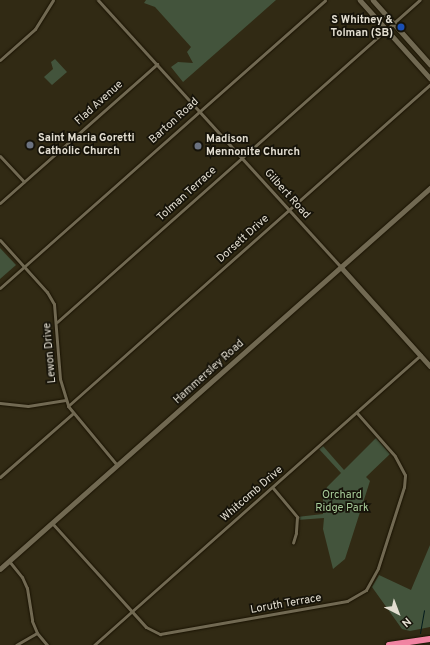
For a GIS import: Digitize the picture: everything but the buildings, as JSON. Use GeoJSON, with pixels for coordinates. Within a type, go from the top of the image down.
{"type":"FeatureCollection","features":[{"type":"Feature","properties":{"kind":"highway"},"geometry":{"type":"LineString","coordinates":[[389,645],[430,639]]}},
{"type":"Feature","properties":{"kind":"street"},"geometry":{"type":"LineString","coordinates":[[0,60],[35,29],[53,0]]}},
{"type":"Feature","properties":{"kind":"street","name":"Gilbert Road"},"geometry":{"type":"LineString","coordinates":[[98,0],[430,366]]}},
{"type":"Feature","properties":{"kind":"street","name":"Barton Road"},"geometry":{"type":"LineString","coordinates":[[0,288],[325,0]]}},
{"type":"Feature","properties":{"kind":"street"},"geometry":{"type":"LineString","coordinates":[[360,0],[430,78]]}},
{"type":"Feature","properties":{"kind":"street"},"geometry":{"type":"LineString","coordinates":[[373,0],[430,64]]}},
{"type":"Feature","properties":{"kind":"street","name":"Tolman Terrace"},"geometry":{"type":"LineString","coordinates":[[57,322],[420,0]]}},
{"type":"Feature","properties":{"kind":"street","name":"Flad Avenue"},"geometry":{"type":"LineString","coordinates":[[0,203],[157,64]]}},
{"type":"Feature","properties":{"kind":"street","name":"Dorsett Drive"},"geometry":{"type":"LineString","coordinates":[[68,406],[430,85]]}},
{"type":"Feature","properties":{"kind":"street"},"geometry":{"type":"LineString","coordinates":[[0,156],[24,182]]}},
{"type":"Feature","properties":{"kind":"street","name":"Hammersley Road"},"geometry":{"type":"LineString","coordinates":[[0,569],[430,188]]}},
{"type":"Feature","properties":{"kind":"street","name":"Lewon Drive"},"geometry":{"type":"LineString","coordinates":[[0,240],[47,292],[54,304],[57,322],[60,379],[68,406],[72,414],[117,465]]}},
{"type":"Feature","properties":{"kind":"street","name":"Whitcomb Drive"},"geometry":{"type":"LineString","coordinates":[[94,645],[273,488],[421,355]]}},
{"type":"Feature","properties":{"kind":"street"},"geometry":{"type":"LineString","coordinates":[[0,403],[28,406],[66,400]]}},
{"type":"Feature","properties":{"kind":"street","name":"Loruth Terrace"},"geometry":{"type":"LineString","coordinates":[[52,523],[146,627],[160,634],[339,604],[356,597],[366,590],[378,568],[404,487],[405,475],[395,456],[357,413]]}},
{"type":"Feature","properties":{"kind":"street"},"geometry":{"type":"LineString","coordinates":[[0,477],[72,414]]}},
{"type":"Feature","properties":{"kind":"street"},"geometry":{"type":"LineString","coordinates":[[273,488],[297,517],[296,533],[293,543]]}},
{"type":"Feature","properties":{"kind":"street"},"geometry":{"type":"LineString","coordinates":[[9,561],[22,577],[27,588],[37,633],[47,645]]}},
{"type":"Feature","properties":{"kind":"street"},"geometry":{"type":"LineString","coordinates":[[16,645],[37,633]]}},
{"type":"Feature","properties":{"kind":"green space"},"geometry":{"type":"Polygon","coordinates":[[[146,0],[276,0],[183,82],[171,67],[178,62],[193,63],[187,52],[191,47],[155,7],[144,3],[146,0]]]}},
{"type":"Feature","properties":{"kind":"green space"},"geometry":{"type":"Polygon","coordinates":[[[55,59],[67,72],[52,85],[44,77],[53,69],[51,62],[55,59]]]}},
{"type":"Feature","properties":{"kind":"green space"},"geometry":{"type":"Polygon","coordinates":[[[0,248],[16,265],[0,279],[0,248]]]}},
{"type":"Feature","properties":{"kind":"green space","name":"Orchard Ridge Park"},"geometry":{"type":"Polygon","coordinates":[[[376,438],[390,454],[366,477],[370,481],[345,559],[333,569],[323,529],[324,518],[297,520],[297,517],[323,514],[323,499],[327,487],[341,473],[319,449],[323,446],[344,470],[376,438]]]}},
{"type":"Feature","properties":{"kind":"green space"},"geometry":{"type":"Polygon","coordinates":[[[430,545],[430,627],[410,631],[402,629],[372,587],[379,575],[411,590],[430,545]]]}},
{"type":"Feature","properties":{"kind":"waterway"},"geometry":{"type":"LineString","coordinates":[[420,633],[424,610]]}},
{"type":"Feature","properties":{"kind":"place","name":"S Whitney & Tolman (SB)"},"geometry":{"type":"Point","coordinates":[401,27]}},
{"type":"Feature","properties":{"kind":"place","name":"Saint Maria Goretti Catholic Church"},"geometry":{"type":"Point","coordinates":[30,145]}},
{"type":"Feature","properties":{"kind":"place","name":"Madison Mennonite Church"},"geometry":{"type":"Point","coordinates":[198,146]}}]}
